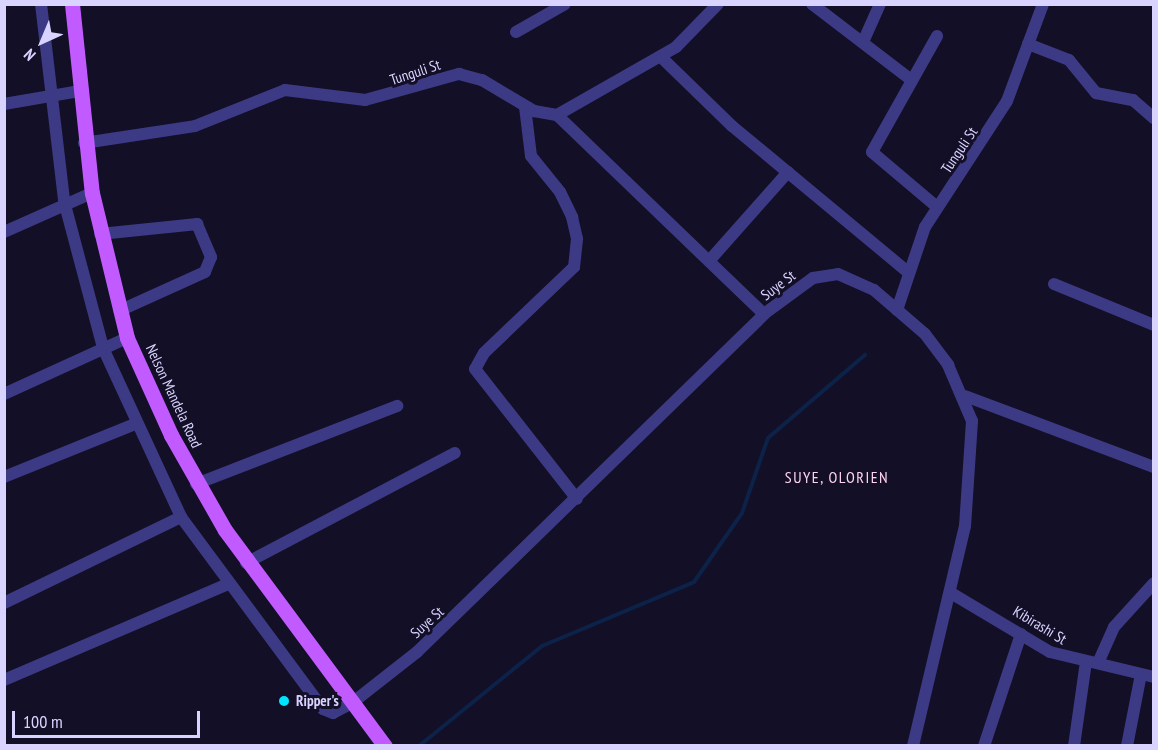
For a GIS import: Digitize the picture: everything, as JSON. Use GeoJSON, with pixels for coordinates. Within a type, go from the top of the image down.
{"type":"FeatureCollection","features":[{"type":"Feature","properties":{"kind":"main road","name":"Nelson Mandela Road"},"geometry":{"type":"LineString","coordinates":[[72,4],[84,143],[92,193],[118,311],[127,338],[196,484],[246,563],[383,743]]}},
{"type":"Feature","properties":{"kind":"street"},"geometry":{"type":"LineString","coordinates":[[40,4],[48,93],[64,201],[104,348],[135,424],[181,517],[228,584],[323,709],[333,713],[352,703]]}},
{"type":"Feature","properties":{"kind":"street"},"geometry":{"type":"LineString","coordinates":[[516,32],[565,4]]}},
{"type":"Feature","properties":{"kind":"street"},"geometry":{"type":"LineString","coordinates":[[718,4],[661,57],[557,115],[764,314]]}},
{"type":"Feature","properties":{"kind":"street"},"geometry":{"type":"LineString","coordinates":[[812,4],[910,79]]}},
{"type":"Feature","properties":{"kind":"street"},"geometry":{"type":"LineString","coordinates":[[863,42],[880,4]]}},
{"type":"Feature","properties":{"kind":"street","name":"Tunguli St"},"geometry":{"type":"LineString","coordinates":[[897,310],[908,272],[937,207],[1007,101],[1043,4]]}},
{"type":"Feature","properties":{"kind":"street"},"geometry":{"type":"LineString","coordinates":[[937,36],[910,79],[872,152],[937,207]]}},
{"type":"Feature","properties":{"kind":"street"},"geometry":{"type":"LineString","coordinates":[[1028,44],[1069,60],[1096,93],[1133,100],[1154,118]]}},
{"type":"Feature","properties":{"kind":"street"},"geometry":{"type":"LineString","coordinates":[[661,57],[788,172],[908,272]]}},
{"type":"Feature","properties":{"kind":"street","name":"Tunguli St"},"geometry":{"type":"LineString","coordinates":[[84,143],[195,126],[285,90],[365,100],[459,74],[482,80],[525,107],[557,115]]}},
{"type":"Feature","properties":{"kind":"street"},"geometry":{"type":"LineString","coordinates":[[4,104],[48,93],[79,91]]}},
{"type":"Feature","properties":{"kind":"street"},"geometry":{"type":"LineString","coordinates":[[525,107],[531,156],[572,217],[578,239],[574,267],[484,353],[475,369],[577,499]]}},
{"type":"Feature","properties":{"kind":"street"},"geometry":{"type":"LineString","coordinates":[[709,261],[788,172]]}},
{"type":"Feature","properties":{"kind":"street"},"geometry":{"type":"LineString","coordinates":[[4,232],[64,201],[92,193]]}},
{"type":"Feature","properties":{"kind":"street"},"geometry":{"type":"LineString","coordinates":[[100,234],[198,224],[211,257],[205,272],[118,311]]}},
{"type":"Feature","properties":{"kind":"street","name":"Suye St"},"geometry":{"type":"LineString","coordinates":[[352,703],[476,599],[764,314],[828,273],[856,278],[925,334],[965,396],[972,421],[970,492],[951,593],[913,746]]}},
{"type":"Feature","properties":{"kind":"street"},"geometry":{"type":"LineString","coordinates":[[1054,284],[1154,325]]}},
{"type":"Feature","properties":{"kind":"street"},"geometry":{"type":"LineString","coordinates":[[4,394],[127,338]]}},
{"type":"Feature","properties":{"kind":"street"},"geometry":{"type":"LineString","coordinates":[[965,396],[1154,467]]}},
{"type":"Feature","properties":{"kind":"street"},"geometry":{"type":"LineString","coordinates":[[196,484],[398,406]]}},
{"type":"Feature","properties":{"kind":"street"},"geometry":{"type":"LineString","coordinates":[[4,477],[135,424]]}},
{"type":"Feature","properties":{"kind":"street"},"geometry":{"type":"LineString","coordinates":[[246,563],[455,453]]}},
{"type":"Feature","properties":{"kind":"street"},"geometry":{"type":"LineString","coordinates":[[4,603],[181,517]]}},
{"type":"Feature","properties":{"kind":"street"},"geometry":{"type":"LineString","coordinates":[[1074,746],[1092,662],[1114,627],[1154,583]]}},
{"type":"Feature","properties":{"kind":"street"},"geometry":{"type":"LineString","coordinates":[[4,680],[228,584]]}},
{"type":"Feature","properties":{"kind":"street","name":"Kibirashi St"},"geometry":{"type":"LineString","coordinates":[[951,593],[1050,652],[1154,677]]}},
{"type":"Feature","properties":{"kind":"street"},"geometry":{"type":"LineString","coordinates":[[984,746],[1021,634]]}},
{"type":"Feature","properties":{"kind":"street"},"geometry":{"type":"LineString","coordinates":[[1127,746],[1140,674]]}},
{"type":"Feature","properties":{"kind":"waterway"},"geometry":{"type":"LineString","coordinates":[[419,746],[542,646],[694,582],[742,513],[768,438],[865,355]]}},
{"type":"Feature","properties":{"kind":"place","name":"Ripper's"},"geometry":{"type":"Point","coordinates":[284,701]}},
{"type":"Feature","properties":{"kind":"district","name":"SUYE, OLORIEN"},"geometry":{"type":"Point","coordinates":[837,477]}}]}
